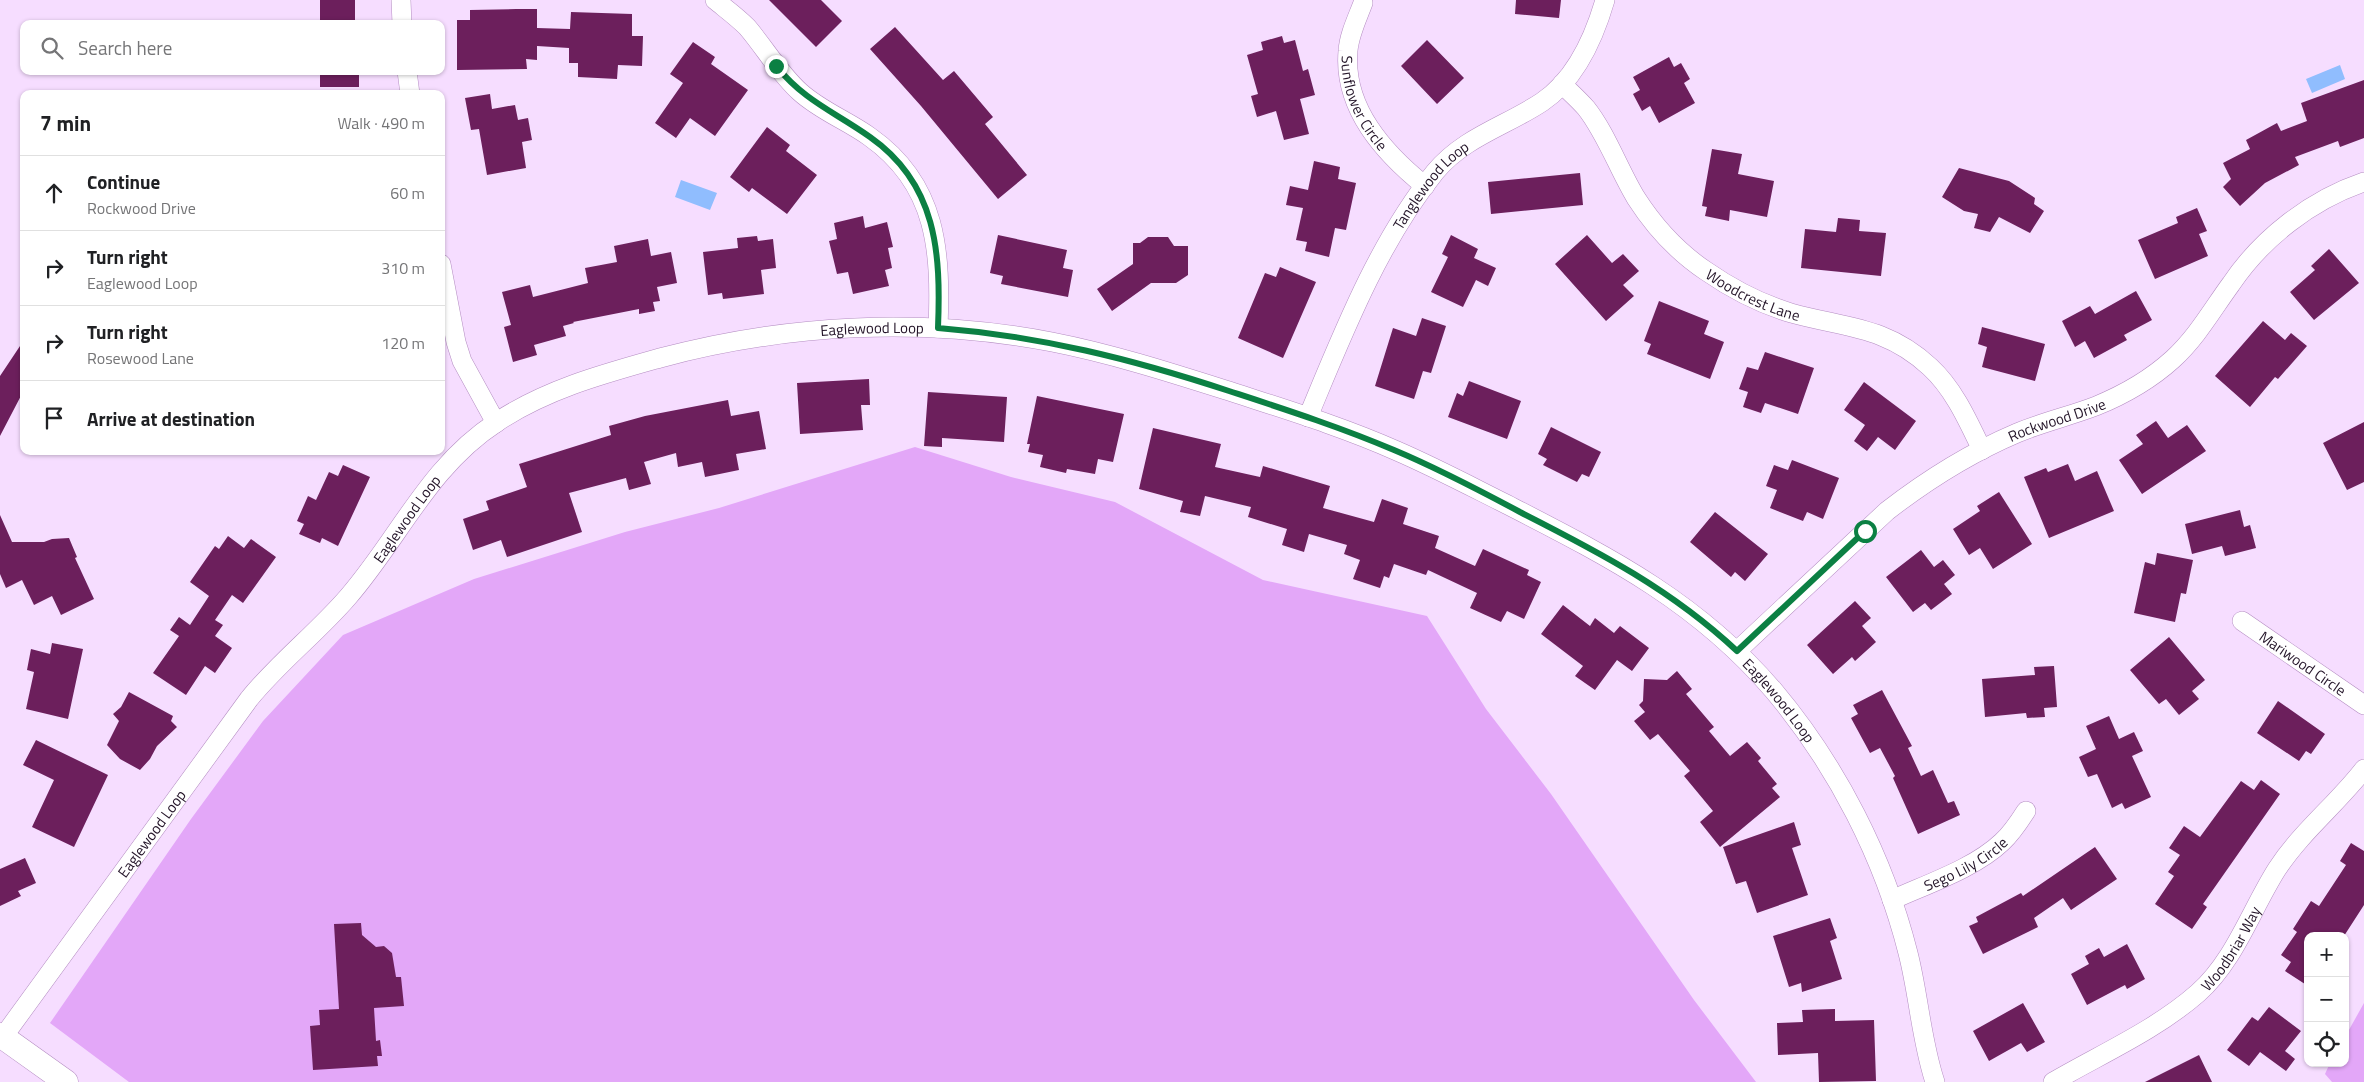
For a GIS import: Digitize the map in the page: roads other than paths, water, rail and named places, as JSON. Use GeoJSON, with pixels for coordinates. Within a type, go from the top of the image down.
{"type":"FeatureCollection","features":[{"type":"Feature","properties":{"kind":"main road"},"geometry":{"type":"LineString","coordinates":[[1,1038],[66,1082]]}},
{"type":"Feature","properties":{"kind":"street"},"geometry":{"type":"LineString","coordinates":[[400,0],[402,20]]}},
{"type":"Feature","properties":{"kind":"street"},"geometry":{"type":"LineString","coordinates":[[715,0],[747,27],[788,80],[802,93],[870,137],[888,151],[904,169],[917,190],[935,235],[940,286],[938,328]]}},
{"type":"Feature","properties":{"kind":"street","name":"Tanglewood Loop"},"geometry":{"type":"LineString","coordinates":[[1308,417],[1337,344],[1360,297],[1407,211],[1446,160],[1464,145],[1543,101],[1562,84],[1591,41],[1604,0]]}},
{"type":"Feature","properties":{"kind":"street","name":"Sunflower Circle"},"geometry":{"type":"LineString","coordinates":[[1363,4],[1352,32],[1348,51],[1348,69],[1358,105],[1375,138],[1388,154],[1425,186]]}},
{"type":"Feature","properties":{"kind":"street"},"geometry":{"type":"LineString","coordinates":[[408,75],[409,90]]}},
{"type":"Feature","properties":{"kind":"street","name":"Woodcrest Lane"},"geometry":{"type":"LineString","coordinates":[[1562,84],[1587,110],[1637,198],[1667,237],[1686,255],[1724,283],[1769,305],[1813,318],[1858,327],[1881,334],[1900,344],[1931,368],[1943,382],[1966,417],[1982,450]]}},
{"type":"Feature","properties":{"kind":"street","name":"Rockwood Drive"},"geometry":{"type":"LineString","coordinates":[[1737,651],[1888,511],[1939,474],[1982,450],[2042,423],[2118,397],[2147,379],[2195,337],[2231,283],[2270,239],[2314,206],[2336,193],[2364,182]]}},
{"type":"Feature","properties":{"kind":"street"},"geometry":{"type":"LineString","coordinates":[[445,285],[456,342],[462,361],[496,422]]}},
{"type":"Feature","properties":{"kind":"street","name":"Eaglewood Loop"},"geometry":{"type":"LineString","coordinates":[[1,1038],[249,699],[279,665],[348,597],[433,480],[471,442],[496,422],[532,402],[572,384],[619,369],[718,344],[785,333],[830,329],[938,328],[1050,341],[1116,356],[1308,417],[1396,450],[1443,472],[1608,558],[1681,603],[1737,651],[1796,720],[1832,773],[1870,844],[1892,900],[1908,951],[1928,1062],[1935,1082]]}},
{"type":"Feature","properties":{"kind":"street","name":"Mariwood Circle"},"geometry":{"type":"LineString","coordinates":[[2242,621],[2364,705]]}},
{"type":"Feature","properties":{"kind":"street","name":"Woodbriar Way"},"geometry":{"type":"LineString","coordinates":[[2053,1082],[2168,1016],[2199,992],[2227,958],[2278,867],[2317,818],[2364,768]]}},
{"type":"Feature","properties":{"kind":"street","name":"Sego Lily Circle"},"geometry":{"type":"LineString","coordinates":[[1892,900],[1957,870],[1988,853],[2009,835],[2026,811]]}},
{"type":"Feature","properties":{"kind":"water"},"geometry":{"type":"Polygon","coordinates":[[[2340,65],[2345,79],[2312,93],[2306,79],[2340,65]]]}},
{"type":"Feature","properties":{"kind":"water"},"geometry":{"type":"Polygon","coordinates":[[[681,180],[717,193],[710,210],[675,197],[681,180]]]}}]}
